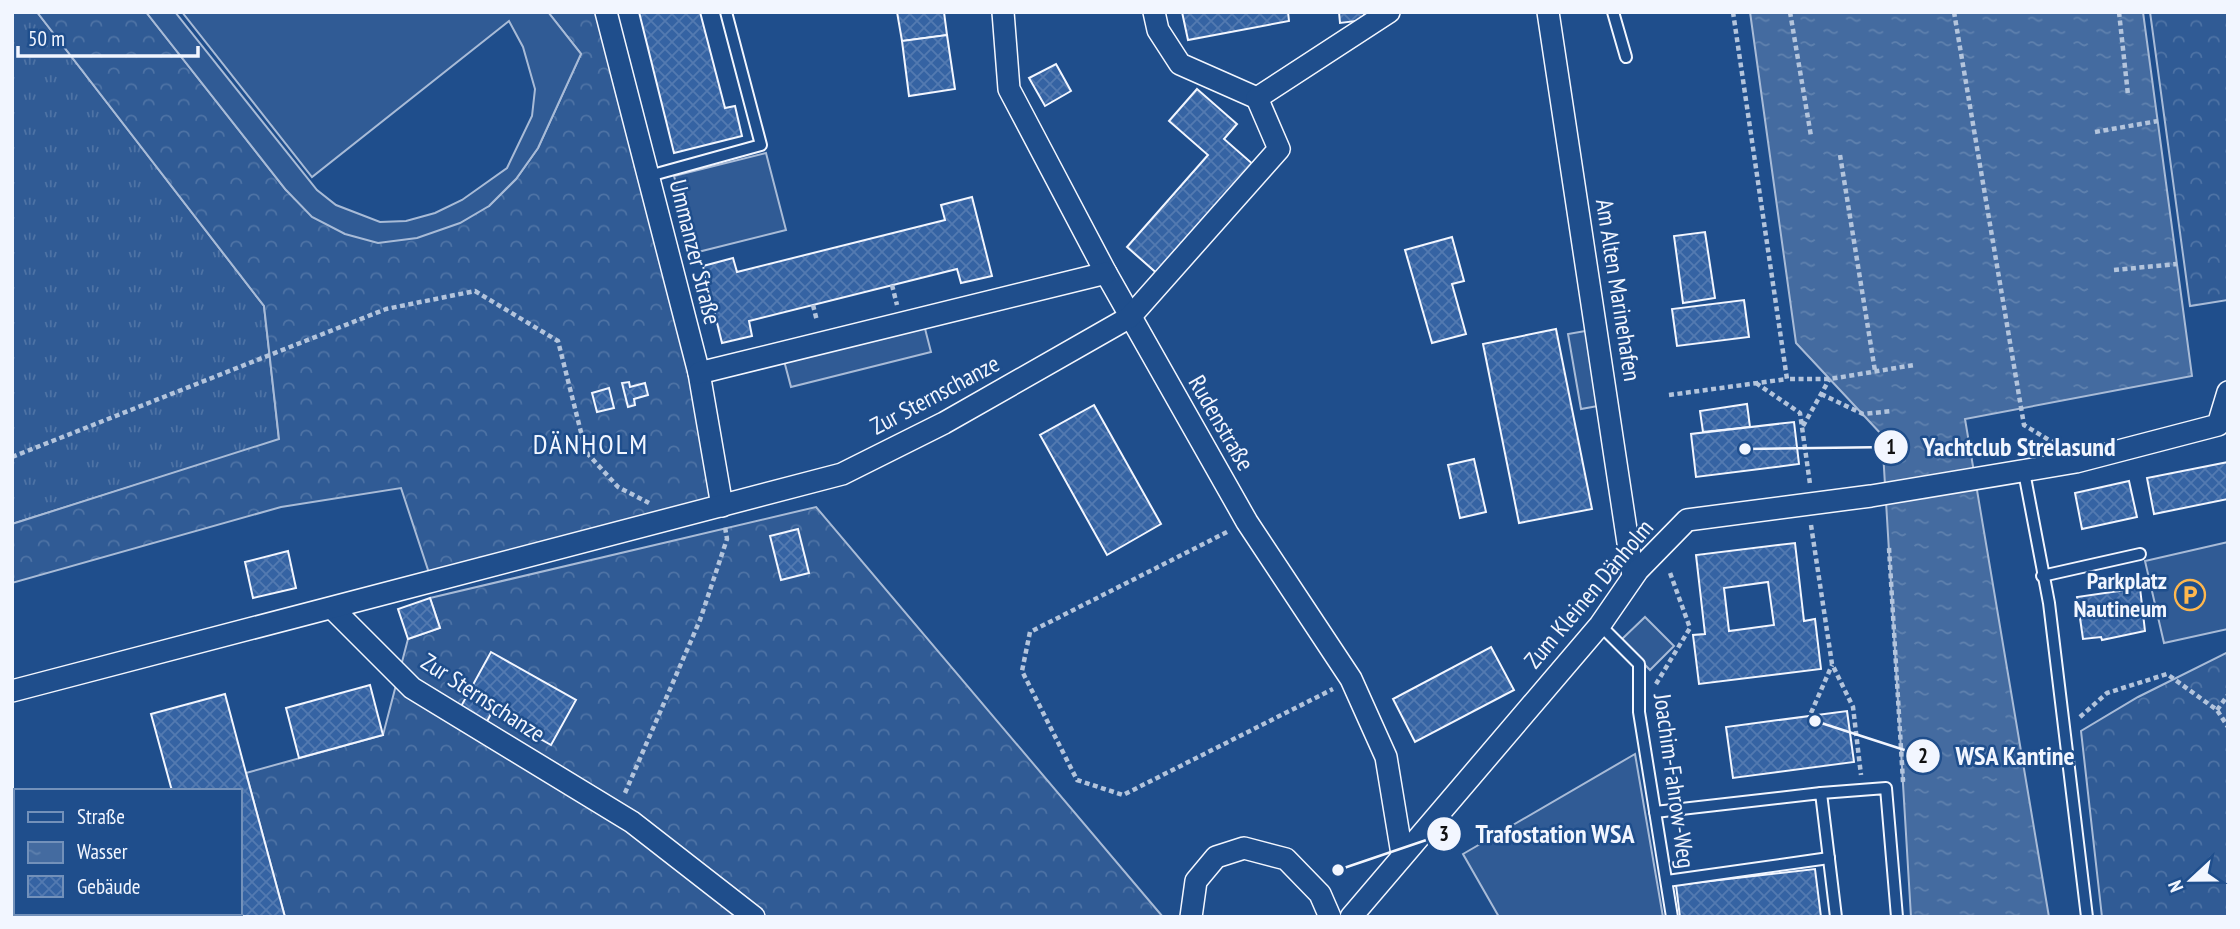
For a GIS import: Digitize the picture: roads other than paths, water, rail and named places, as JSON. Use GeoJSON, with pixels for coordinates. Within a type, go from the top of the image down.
{"type":"FeatureCollection","features":[{"type":"Feature","properties":{"kind":"street","name":"Ummanzer Straße"},"geometry":{"type":"LineString","coordinates":[[606,12],[699,373],[722,506]]}},
{"type":"Feature","properties":{"kind":"street","name":"Rudenstraße"},"geometry":{"type":"LineString","coordinates":[[1003,12],[1009,89],[1105,273],[1247,522],[1351,680],[1386,757],[1402,854]]}},
{"type":"Feature","properties":{"kind":"street"},"geometry":{"type":"LineString","coordinates":[[1154,12],[1158,30],[1180,64],[1257,98],[1390,12]]}},
{"type":"Feature","properties":{"kind":"street","name":"Am Alten Marinehafen"},"geometry":{"type":"LineString","coordinates":[[1548,12],[1633,576]]}},
{"type":"Feature","properties":{"kind":"street","name":"Zur Sternschanze"},"geometry":{"type":"LineString","coordinates":[[12,691],[842,474],[944,423],[1130,317],[1279,149],[1257,98]]}},
{"type":"Feature","properties":{"kind":"street"},"geometry":{"type":"LineString","coordinates":[[699,373],[1105,273]]}},
{"type":"Feature","properties":{"kind":"street","name":"Zum Kleinen Dänholm"},"geometry":{"type":"LineString","coordinates":[[1352,917],[1402,854],[1600,625],[1633,576],[1687,520],[1812,505],[2076,463],[2218,425],[2228,392]]}},
{"type":"Feature","properties":{"kind":"street","name":"Zur Sternschanze"},"geometry":{"type":"LineString","coordinates":[[332,608],[412,688],[617,813],[754,917]]}},
{"type":"Feature","properties":{"kind":"street"},"geometry":{"type":"LineString","coordinates":[[1191,917],[1196,881],[1216,858],[1244,848],[1286,859],[1320,894],[1330,917]]}},
{"type":"Feature","properties":{"kind":"lane"},"geometry":{"type":"LineString","coordinates":[[649,176],[761,145],[726,12]]}},
{"type":"Feature","properties":{"kind":"lane"},"geometry":{"type":"LineString","coordinates":[[1613,12],[1626,57]]}},
{"type":"Feature","properties":{"kind":"lane"},"geometry":{"type":"LineString","coordinates":[[2024,472],[2064,731],[2087,917]]}},
{"type":"Feature","properties":{"kind":"lane"},"geometry":{"type":"LineString","coordinates":[[2042,576],[2140,554]]}},
{"type":"Feature","properties":{"kind":"lane","name":"Joachim-Fahrow-Weg"},"geometry":{"type":"LineString","coordinates":[[1600,625],[1639,664],[1639,712],[1672,917]]}},
{"type":"Feature","properties":{"kind":"lane"},"geometry":{"type":"LineString","coordinates":[[1656,812],[1886,788],[1897,917]]}},
{"type":"Feature","properties":{"kind":"lane"},"geometry":{"type":"LineString","coordinates":[[1821,793],[1836,917]]}},
{"type":"Feature","properties":{"kind":"lane"},"geometry":{"type":"LineString","coordinates":[[1667,881],[1829,858]]}},
{"type":"Feature","properties":{"kind":"water"},"geometry":{"type":"Polygon","coordinates":[[[1750,12],[2143,12],[2192,376],[1965,419],[2049,917],[1911,917],[1882,435],[1796,343],[1750,12]]]}},
{"type":"Feature","properties":{"kind":"place","name":"Yachtclub Strelasund"},"geometry":{"type":"Point","coordinates":[1745,449]}},
{"type":"Feature","properties":{"kind":"place","name":"Parkplatz Nautineum"},"geometry":{"type":"Point","coordinates":[2190,595]}},
{"type":"Feature","properties":{"kind":"place","name":"WSA Kantine"},"geometry":{"type":"Point","coordinates":[1815,721]}},
{"type":"Feature","properties":{"kind":"place","name":"Trafostation WSA"},"geometry":{"type":"Point","coordinates":[1338,870]}},
{"type":"Feature","properties":{"kind":"district","name":"DÄNHOLM"},"geometry":{"type":"Point","coordinates":[591,444]}}]}
